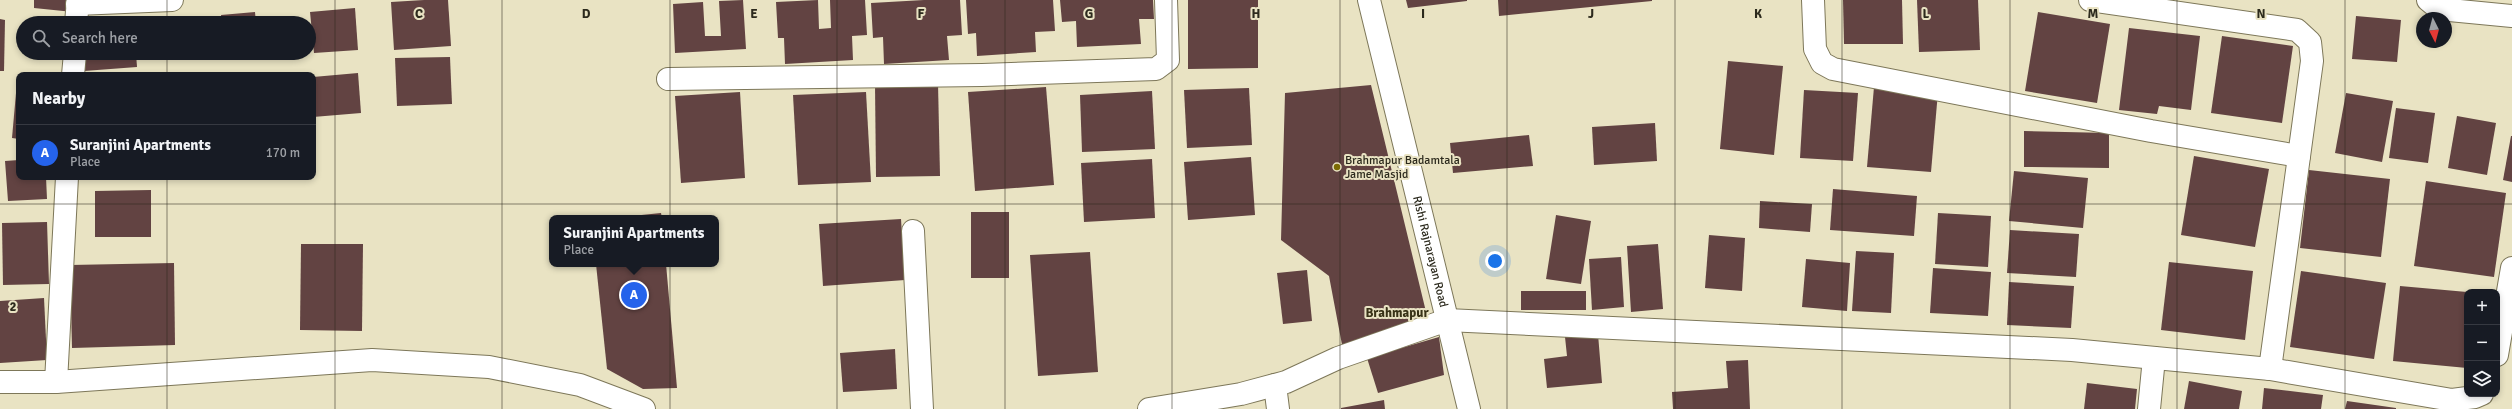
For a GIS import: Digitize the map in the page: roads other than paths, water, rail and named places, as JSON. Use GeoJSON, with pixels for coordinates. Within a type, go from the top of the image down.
{"type":"FeatureCollection","features":[{"type":"Feature","properties":{"kind":"street"},"geometry":{"type":"LineString","coordinates":[[77,9],[172,0]]}},
{"type":"Feature","properties":{"kind":"street"},"geometry":{"type":"LineString","coordinates":[[668,79],[982,75],[1156,69],[1168,60],[1166,0]]}},
{"type":"Feature","properties":{"kind":"street","name":"Rishi Rajnarayan Road"},"geometry":{"type":"LineString","coordinates":[[1368,0],[1470,409]]}},
{"type":"Feature","properties":{"kind":"street"},"geometry":{"type":"LineString","coordinates":[[1813,0],[1815,48],[1822,63],[1833,69],[2151,130],[2299,156]]}},
{"type":"Feature","properties":{"kind":"street"},"geometry":{"type":"LineString","coordinates":[[2090,0],[2297,30],[2310,42],[2312,61],[2270,369]]}},
{"type":"Feature","properties":{"kind":"street"},"geometry":{"type":"LineString","coordinates":[[2428,0],[2439,9],[2512,16]]}},
{"type":"Feature","properties":{"kind":"street"},"geometry":{"type":"LineString","coordinates":[[73,72],[74,60]]}},
{"type":"Feature","properties":{"kind":"street"},"geometry":{"type":"LineString","coordinates":[[56,382],[68,180]]}},
{"type":"Feature","properties":{"kind":"street"},"geometry":{"type":"LineString","coordinates":[[913,231],[922,409]]}},
{"type":"Feature","properties":{"kind":"street"},"geometry":{"type":"LineString","coordinates":[[2500,338],[2512,268]]}},
{"type":"Feature","properties":{"kind":"street"},"geometry":{"type":"LineString","coordinates":[[1149,409],[1241,394],[1275,385],[1338,358],[1447,320],[2072,350],[2270,369],[2452,400],[2475,397]]}},
{"type":"Feature","properties":{"kind":"street"},"geometry":{"type":"LineString","coordinates":[[2149,409],[2154,358]]}},
{"type":"Feature","properties":{"kind":"street"},"geometry":{"type":"LineString","coordinates":[[0,382],[56,382],[372,360],[489,367],[580,385],[618,404],[644,409]]}},
{"type":"Feature","properties":{"kind":"street"},"geometry":{"type":"LineString","coordinates":[[1275,385],[1278,409]]}},
{"type":"Feature","properties":{"kind":"place","name":"Brahmapur Badamtala Jame Masjid"},"geometry":{"type":"Point","coordinates":[1337,167]}},
{"type":"Feature","properties":{"kind":"place","name":"Suranjini Apartments"},"geometry":{"type":"Point","coordinates":[634,295]}},
{"type":"Feature","properties":{"kind":"district","name":"Brahmapur"},"geometry":{"type":"Point","coordinates":[1397,313]}}]}
